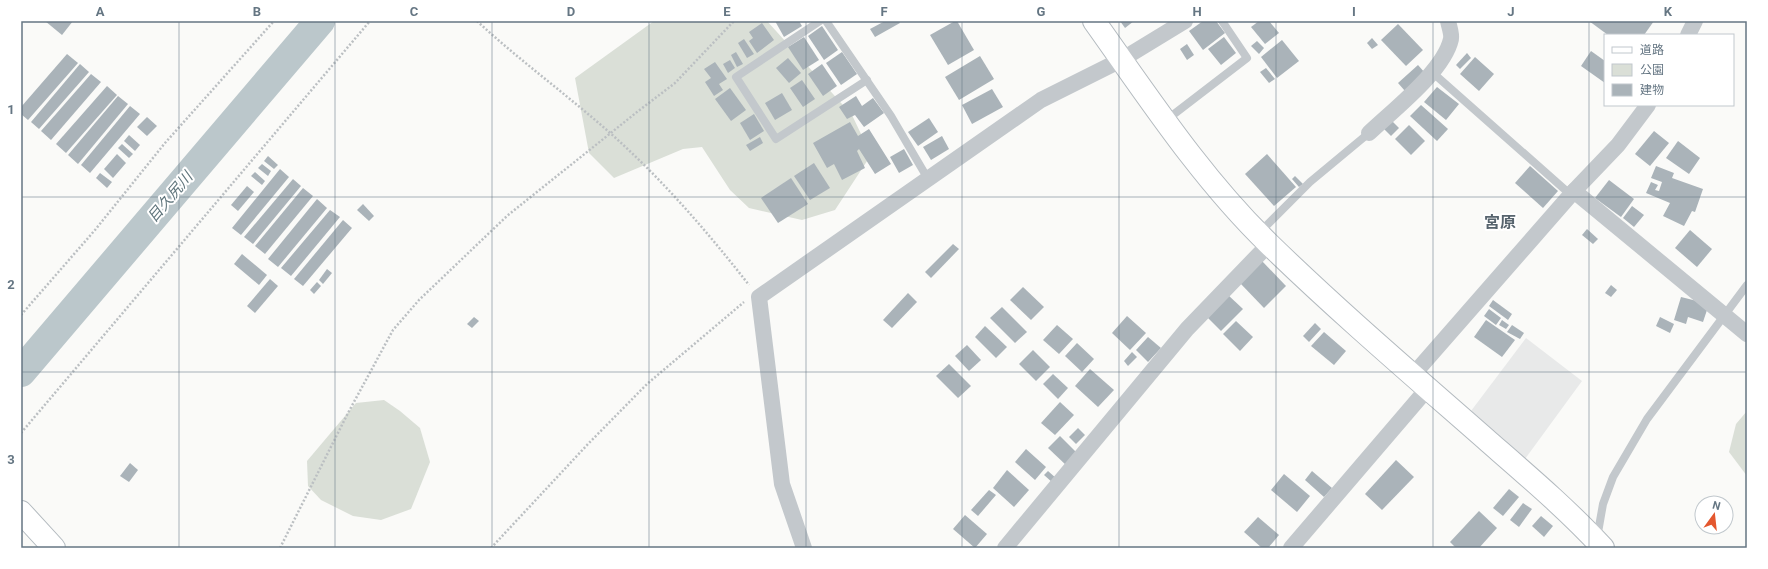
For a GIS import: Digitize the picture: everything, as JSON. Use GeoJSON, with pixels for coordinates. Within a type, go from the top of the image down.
{"type":"FeatureCollection","features":[{"type":"Feature","properties":{"kind":"street"},"geometry":{"type":"LineString","coordinates":[[1094,21],[1164,121],[1212,183],[1264,239],[1520,470],[1599,544]]}},
{"type":"Feature","properties":{"kind":"street"},"geometry":{"type":"LineString","coordinates":[[804,548],[782,484],[757,295],[1041,100],[1121,60],[1185,21]]}},
{"type":"Feature","properties":{"kind":"street"},"geometry":{"type":"LineString","coordinates":[[1369,133],[1433,73],[1448,49],[1451,38],[1448,21]]}},
{"type":"Feature","properties":{"kind":"street"},"geometry":{"type":"LineString","coordinates":[[1689,34],[1696,21]]}},
{"type":"Feature","properties":{"kind":"street"},"geometry":{"type":"LineString","coordinates":[[1291,548],[1420,381],[1573,193],[1618,145],[1647,106]]}},
{"type":"Feature","properties":{"kind":"street"},"geometry":{"type":"LineString","coordinates":[[1573,193],[1747,334]]}},
{"type":"Feature","properties":{"kind":"street"},"geometry":{"type":"LineString","coordinates":[[1005,548],[1264,239]]}},
{"type":"Feature","properties":{"kind":"street"},"geometry":{"type":"LineString","coordinates":[[21,512],[54,548]]}},
{"type":"Feature","properties":{"kind":"lane"},"geometry":{"type":"LineString","coordinates":[[820,21],[736,77],[776,139],[867,80]]}},
{"type":"Feature","properties":{"kind":"lane"},"geometry":{"type":"LineString","coordinates":[[826,21],[891,116],[928,179]]}},
{"type":"Feature","properties":{"kind":"lane"},"geometry":{"type":"LineString","coordinates":[[1164,121],[1247,58],[1222,21]]}},
{"type":"Feature","properties":{"kind":"lane"},"geometry":{"type":"LineString","coordinates":[[1433,73],[1573,193]]}},
{"type":"Feature","properties":{"kind":"lane"},"geometry":{"type":"LineString","coordinates":[[1264,239],[1310,182],[1369,133]]}},
{"type":"Feature","properties":{"kind":"lane"},"geometry":{"type":"LineString","coordinates":[[1599,544],[1604,504],[1613,477],[1647,419],[1747,285]]}},
{"type":"Feature","properties":{"kind":"path"},"geometry":{"type":"LineString","coordinates":[[21,315],[95,230],[165,143],[274,21]]}},
{"type":"Feature","properties":{"kind":"path"},"geometry":{"type":"LineString","coordinates":[[21,433],[370,21]]}},
{"type":"Feature","properties":{"kind":"path"},"geometry":{"type":"LineString","coordinates":[[477,21],[510,52],[610,133],[684,205],[757,295],[647,384],[588,444],[491,548]]}},
{"type":"Feature","properties":{"kind":"path"},"geometry":{"type":"LineString","coordinates":[[280,548],[348,413],[393,330],[419,300],[507,216],[675,83],[734,21]]}},
{"type":"Feature","properties":{"kind":"shaded area"},"geometry":{"type":"Polygon","coordinates":[[[1526,338],[1582,381],[1525,459],[1471,411],[1526,338]]]}},
{"type":"Feature","properties":{"kind":"green space"},"geometry":{"type":"Polygon","coordinates":[[[654,21],[767,21],[852,115],[871,155],[835,210],[802,220],[749,208],[730,190],[702,147],[683,149],[614,178],[589,153],[575,78],[654,21]]]}},
{"type":"Feature","properties":{"kind":"green space"},"geometry":{"type":"Polygon","coordinates":[[[384,400],[420,428],[430,462],[411,509],[381,520],[353,516],[321,500],[308,486],[307,461],[356,403],[384,400]]]}},
{"type":"Feature","properties":{"kind":"green space"},"geometry":{"type":"Polygon","coordinates":[[[1747,411],[1747,476],[1729,452],[1736,424],[1747,411]]]}},
{"type":"Feature","properties":{"kind":"building"},"geometry":{"type":"Polygon","coordinates":[[[45,21],[73,21],[62,35],[45,21]]]}},
{"type":"Feature","properties":{"kind":"building"},"geometry":{"type":"Polygon","coordinates":[[[775,21],[799,21],[802,26],[784,37],[775,21]]]}},
{"type":"Feature","properties":{"kind":"building"},"geometry":{"type":"Polygon","coordinates":[[[885,21],[899,21],[900,23],[875,37],[870,29],[885,21]]]}},
{"type":"Feature","properties":{"kind":"building"},"geometry":{"type":"Polygon","coordinates":[[[957,21],[974,50],[948,65],[930,35],[957,21]]]}},
{"type":"Feature","properties":{"kind":"building"},"geometry":{"type":"Polygon","coordinates":[[[1120,21],[1134,21],[1125,28],[1120,21]]]}},
{"type":"Feature","properties":{"kind":"building"},"geometry":{"type":"Polygon","coordinates":[[[1203,21],[1216,21],[1225,33],[1203,50],[1189,31],[1203,21]]]}},
{"type":"Feature","properties":{"kind":"building"},"geometry":{"type":"Polygon","coordinates":[[[1259,21],[1269,21],[1279,33],[1265,44],[1251,27],[1259,21]]]}},
{"type":"Feature","properties":{"kind":"building"},"geometry":{"type":"Polygon","coordinates":[[[1589,21],[1654,21],[1645,34],[1607,34],[1589,21]]]}},
{"type":"Feature","properties":{"kind":"building"},"geometry":{"type":"Polygon","coordinates":[[[762,23],[774,40],[757,53],[749,41],[753,38],[749,32],[762,23]]]}},
{"type":"Feature","properties":{"kind":"building"},"geometry":{"type":"Polygon","coordinates":[[[1398,24],[1423,50],[1406,66],[1381,40],[1398,24]]]}},
{"type":"Feature","properties":{"kind":"building"},"geometry":{"type":"Polygon","coordinates":[[[822,26],[838,50],[824,60],[808,36],[822,26]]]}},
{"type":"Feature","properties":{"kind":"building"},"geometry":{"type":"Polygon","coordinates":[[[804,37],[819,60],[803,70],[788,47],[804,37]]]}},
{"type":"Feature","properties":{"kind":"building"},"geometry":{"type":"Polygon","coordinates":[[[1224,37],[1236,53],[1221,65],[1208,49],[1224,37]]]}},
{"type":"Feature","properties":{"kind":"building"},"geometry":{"type":"Polygon","coordinates":[[[1372,38],[1378,45],[1372,49],[1367,43],[1372,38]]]}},
{"type":"Feature","properties":{"kind":"building"},"geometry":{"type":"Polygon","coordinates":[[[744,39],[754,54],[747,58],[738,43],[744,39]]]}},
{"type":"Feature","properties":{"kind":"building"},"geometry":{"type":"Polygon","coordinates":[[[1282,40],[1299,61],[1277,78],[1261,57],[1282,40]]]}},
{"type":"Feature","properties":{"kind":"building"},"geometry":{"type":"Polygon","coordinates":[[[1257,41],[1264,48],[1259,54],[1251,46],[1257,41]]]}},
{"type":"Feature","properties":{"kind":"building"},"geometry":{"type":"Polygon","coordinates":[[[1187,44],[1194,55],[1187,60],[1180,49],[1187,44]]]}},
{"type":"Feature","properties":{"kind":"building"},"geometry":{"type":"Polygon","coordinates":[[[1591,51],[1604,60],[1604,82],[1581,66],[1591,51]]]}},
{"type":"Feature","properties":{"kind":"building"},"geometry":{"type":"Polygon","coordinates":[[[736,52],[743,64],[737,67],[731,55],[736,52]]]}},
{"type":"Feature","properties":{"kind":"building"},"geometry":{"type":"Polygon","coordinates":[[[842,52],[857,74],[841,85],[826,63],[842,52]]]}},
{"type":"Feature","properties":{"kind":"building"},"geometry":{"type":"Polygon","coordinates":[[[1467,53],[1471,58],[1460,69],[1456,65],[1467,53]]]}},
{"type":"Feature","properties":{"kind":"building"},"geometry":{"type":"Polygon","coordinates":[[[67,54],[78,63],[28,120],[21,114],[21,107],[67,54]]]}},
{"type":"Feature","properties":{"kind":"building"},"geometry":{"type":"Polygon","coordinates":[[[980,56],[994,79],[959,100],[945,77],[980,56]]]}},
{"type":"Feature","properties":{"kind":"building"},"geometry":{"type":"Polygon","coordinates":[[[1475,57],[1494,74],[1479,91],[1460,74],[1475,57]]]}},
{"type":"Feature","properties":{"kind":"building"},"geometry":{"type":"Polygon","coordinates":[[[788,58],[801,73],[789,83],[776,68],[788,58]]]}},
{"type":"Feature","properties":{"kind":"building"},"geometry":{"type":"Polygon","coordinates":[[[730,60],[735,68],[728,73],[723,64],[730,60]]]}},
{"type":"Feature","properties":{"kind":"building"},"geometry":{"type":"Polygon","coordinates":[[[715,62],[727,79],[719,84],[723,90],[714,96],[705,82],[711,78],[704,69],[715,62]]]}},
{"type":"Feature","properties":{"kind":"building"},"geometry":{"type":"Polygon","coordinates":[[[80,64],[89,72],[39,129],[31,122],[80,64]]]}},
{"type":"Feature","properties":{"kind":"building"},"geometry":{"type":"Polygon","coordinates":[[[822,64],[837,86],[823,96],[808,74],[822,64]]]}},
{"type":"Feature","properties":{"kind":"building"},"geometry":{"type":"Polygon","coordinates":[[[1418,65],[1425,73],[1405,91],[1398,83],[1418,65]]]}},
{"type":"Feature","properties":{"kind":"building"},"geometry":{"type":"Polygon","coordinates":[[[1266,68],[1275,79],[1269,83],[1260,72],[1266,68]]]}},
{"type":"Feature","properties":{"kind":"building"},"geometry":{"type":"Polygon","coordinates":[[[91,74],[101,82],[51,140],[41,131],[91,74]]]}},
{"type":"Feature","properties":{"kind":"building"},"geometry":{"type":"Polygon","coordinates":[[[802,80],[815,99],[803,107],[790,88],[802,80]]]}},
{"type":"Feature","properties":{"kind":"building"},"geometry":{"type":"Polygon","coordinates":[[[107,86],[117,95],[66,153],[56,144],[107,86]]]}},
{"type":"Feature","properties":{"kind":"building"},"geometry":{"type":"Polygon","coordinates":[[[1437,87],[1459,104],[1446,120],[1424,102],[1437,87]]]}},
{"type":"Feature","properties":{"kind":"building"},"geometry":{"type":"Polygon","coordinates":[[[730,88],[746,110],[731,121],[715,99],[730,88]]]}},
{"type":"Feature","properties":{"kind":"building"},"geometry":{"type":"Polygon","coordinates":[[[992,89],[1003,107],[972,124],[962,105],[992,89]]]}},
{"type":"Feature","properties":{"kind":"building"},"geometry":{"type":"Polygon","coordinates":[[[782,93],[792,110],[775,120],[765,103],[782,93]]]}},
{"type":"Feature","properties":{"kind":"building"},"geometry":{"type":"Polygon","coordinates":[[[118,96],[128,104],[78,164],[68,155],[118,96]]]}},
{"type":"Feature","properties":{"kind":"building"},"geometry":{"type":"Polygon","coordinates":[[[856,96],[862,106],[873,98],[884,113],[864,127],[855,115],[847,119],[839,107],[856,96]]]}},
{"type":"Feature","properties":{"kind":"building"},"geometry":{"type":"Polygon","coordinates":[[[1421,105],[1448,129],[1437,141],[1410,116],[1421,105]]]}},
{"type":"Feature","properties":{"kind":"building"},"geometry":{"type":"Polygon","coordinates":[[[130,106],[140,114],[90,173],[81,165],[130,106]]]}},
{"type":"Feature","properties":{"kind":"building"},"geometry":{"type":"Polygon","coordinates":[[[754,114],[764,131],[750,140],[740,123],[754,114]]]}},
{"type":"Feature","properties":{"kind":"building"},"geometry":{"type":"Polygon","coordinates":[[[147,117],[157,126],[147,136],[137,127],[147,117]]]}},
{"type":"Feature","properties":{"kind":"building"},"geometry":{"type":"Polygon","coordinates":[[[929,118],[938,132],[918,146],[908,132],[929,118]]]}},
{"type":"Feature","properties":{"kind":"building"},"geometry":{"type":"Polygon","coordinates":[[[1392,121],[1399,128],[1391,136],[1384,129],[1392,121]]]}},
{"type":"Feature","properties":{"kind":"building"},"geometry":{"type":"Polygon","coordinates":[[[850,122],[858,136],[869,129],[891,164],[875,174],[859,149],[857,151],[865,168],[842,180],[834,164],[827,168],[813,143],[850,122]]]}},
{"type":"Feature","properties":{"kind":"building"},"geometry":{"type":"Polygon","coordinates":[[[1409,125],[1425,141],[1411,155],[1395,139],[1409,125]]]}},
{"type":"Feature","properties":{"kind":"building"},"geometry":{"type":"Polygon","coordinates":[[[1654,131],[1669,143],[1650,166],[1635,154],[1654,131]]]}},
{"type":"Feature","properties":{"kind":"building"},"geometry":{"type":"Polygon","coordinates":[[[129,135],[140,145],[135,151],[124,141],[129,135]]]}},
{"type":"Feature","properties":{"kind":"building"},"geometry":{"type":"Polygon","coordinates":[[[942,136],[949,149],[931,160],[923,147],[942,136]]]}},
{"type":"Feature","properties":{"kind":"building"},"geometry":{"type":"Polygon","coordinates":[[[760,137],[763,143],[750,151],[746,145],[760,137]]]}},
{"type":"Feature","properties":{"kind":"building"},"geometry":{"type":"Polygon","coordinates":[[[1678,141],[1700,158],[1689,174],[1666,158],[1678,141]]]}},
{"type":"Feature","properties":{"kind":"building"},"geometry":{"type":"Polygon","coordinates":[[[122,144],[133,154],[129,158],[118,148],[122,144]]]}},
{"type":"Feature","properties":{"kind":"building"},"geometry":{"type":"Polygon","coordinates":[[[904,149],[913,165],[899,173],[890,157],[904,149]]]}},
{"type":"Feature","properties":{"kind":"building"},"geometry":{"type":"Polygon","coordinates":[[[117,154],[126,163],[113,178],[104,169],[117,154]]]}},
{"type":"Feature","properties":{"kind":"building"},"geometry":{"type":"Polygon","coordinates":[[[1267,154],[1296,187],[1274,206],[1245,174],[1267,154]]]}},
{"type":"Feature","properties":{"kind":"building"},"geometry":{"type":"Polygon","coordinates":[[[268,156],[278,165],[274,169],[264,161],[268,156]]]}},
{"type":"Feature","properties":{"kind":"building"},"geometry":{"type":"Polygon","coordinates":[[[814,163],[830,188],[810,200],[794,176],[814,163]]]}},
{"type":"Feature","properties":{"kind":"building"},"geometry":{"type":"Polygon","coordinates":[[[262,164],[271,171],[268,176],[258,168],[262,164]]]}},
{"type":"Feature","properties":{"kind":"building"},"geometry":{"type":"Polygon","coordinates":[[[1530,166],[1558,191],[1543,208],[1515,183],[1530,166]]]}},
{"type":"Feature","properties":{"kind":"building"},"geometry":{"type":"Polygon","coordinates":[[[1656,166],[1674,173],[1672,178],[1703,189],[1695,212],[1692,211],[1684,226],[1663,216],[1670,203],[1646,193],[1651,182],[1658,185],[1655,190],[1659,191],[1662,182],[1651,178],[1656,166]]]}},
{"type":"Feature","properties":{"kind":"building"},"geometry":{"type":"Polygon","coordinates":[[[280,169],[289,177],[241,235],[232,228],[280,169]]]}},
{"type":"Feature","properties":{"kind":"building"},"geometry":{"type":"Polygon","coordinates":[[[255,172],[265,181],[262,185],[251,176],[255,172]]]}},
{"type":"Feature","properties":{"kind":"building"},"geometry":{"type":"Polygon","coordinates":[[[100,173],[112,182],[107,188],[96,178],[100,173]]]}},
{"type":"Feature","properties":{"kind":"building"},"geometry":{"type":"Polygon","coordinates":[[[1295,176],[1303,184],[1299,187],[1292,179],[1295,176]]]}},
{"type":"Feature","properties":{"kind":"building"},"geometry":{"type":"Polygon","coordinates":[[[791,178],[808,204],[778,223],[761,198],[791,178]]]}},
{"type":"Feature","properties":{"kind":"building"},"geometry":{"type":"Polygon","coordinates":[[[293,179],[301,186],[253,244],[244,237],[293,179]]]}},
{"type":"Feature","properties":{"kind":"building"},"geometry":{"type":"Polygon","coordinates":[[[1609,180],[1634,199],[1621,217],[1595,198],[1609,180]]]}},
{"type":"Feature","properties":{"kind":"building"},"geometry":{"type":"Polygon","coordinates":[[[247,186],[254,192],[238,211],[231,205],[247,186]]]}},
{"type":"Feature","properties":{"kind":"building"},"geometry":{"type":"Polygon","coordinates":[[[303,188],[313,196],[265,254],[255,246],[303,188]]]}},
{"type":"Feature","properties":{"kind":"building"},"geometry":{"type":"Polygon","coordinates":[[[317,199],[327,208],[278,267],[268,259],[317,199]]]}},
{"type":"Feature","properties":{"kind":"building"},"geometry":{"type":"Polygon","coordinates":[[[363,204],[374,216],[369,221],[357,210],[363,204]]]}},
{"type":"Feature","properties":{"kind":"building"},"geometry":{"type":"Polygon","coordinates":[[[1632,206],[1644,215],[1634,227],[1623,218],[1632,206]]]}},
{"type":"Feature","properties":{"kind":"building"},"geometry":{"type":"Polygon","coordinates":[[[330,210],[340,217],[291,276],[281,268],[330,210]]]}},
{"type":"Feature","properties":{"kind":"building"},"geometry":{"type":"Polygon","coordinates":[[[343,220],[352,228],[303,286],[294,279],[343,220]]]}},
{"type":"Feature","properties":{"kind":"building"},"geometry":{"type":"Polygon","coordinates":[[[1587,229],[1598,239],[1593,244],[1582,235],[1587,229]]]}},
{"type":"Feature","properties":{"kind":"building"},"geometry":{"type":"Polygon","coordinates":[[[1690,230],[1712,249],[1697,267],[1675,248],[1690,230]]]}},
{"type":"Feature","properties":{"kind":"building"},"geometry":{"type":"Polygon","coordinates":[[[953,244],[959,249],[931,278],[925,272],[953,244]]]}},
{"type":"Feature","properties":{"kind":"building"},"geometry":{"type":"Polygon","coordinates":[[[242,254],[267,275],[259,285],[234,264],[242,254]]]}},
{"type":"Feature","properties":{"kind":"building"},"geometry":{"type":"Polygon","coordinates":[[[1262,261],[1286,286],[1264,308],[1240,283],[1262,261]]]}},
{"type":"Feature","properties":{"kind":"building"},"geometry":{"type":"Polygon","coordinates":[[[327,269],[332,273],[323,284],[319,280],[327,269]]]}},
{"type":"Feature","properties":{"kind":"building"},"geometry":{"type":"Polygon","coordinates":[[[270,279],[278,286],[255,313],[247,306],[270,279]]]}},
{"type":"Feature","properties":{"kind":"building"},"geometry":{"type":"Polygon","coordinates":[[[317,282],[321,286],[314,294],[310,290],[317,282]]]}},
{"type":"Feature","properties":{"kind":"building"},"geometry":{"type":"Polygon","coordinates":[[[1611,285],[1617,290],[1611,297],[1605,293],[1611,285]]]}},
{"type":"Feature","properties":{"kind":"building"},"geometry":{"type":"Polygon","coordinates":[[[1023,287],[1044,307],[1031,320],[1010,300],[1023,287]]]}},
{"type":"Feature","properties":{"kind":"building"},"geometry":{"type":"Polygon","coordinates":[[[908,293],[917,302],[892,328],[883,320],[908,293]]]}},
{"type":"Feature","properties":{"kind":"building"},"geometry":{"type":"Polygon","coordinates":[[[1227,294],[1243,309],[1221,331],[1206,316],[1227,294]]]}},
{"type":"Feature","properties":{"kind":"building"},"geometry":{"type":"Polygon","coordinates":[[[1681,297],[1709,304],[1703,322],[1688,317],[1686,324],[1674,320],[1681,297]]]}},
{"type":"Feature","properties":{"kind":"building"},"geometry":{"type":"Polygon","coordinates":[[[1493,300],[1512,314],[1508,320],[1489,306],[1493,300]]]}},
{"type":"Feature","properties":{"kind":"building"},"geometry":{"type":"Polygon","coordinates":[[[1002,307],[1027,332],[1015,343],[990,318],[1002,307]]]}},
{"type":"Feature","properties":{"kind":"building"},"geometry":{"type":"Polygon","coordinates":[[[1489,309],[1501,318],[1496,325],[1484,316],[1489,309]]]}},
{"type":"Feature","properties":{"kind":"building"},"geometry":{"type":"Polygon","coordinates":[[[1127,316],[1146,333],[1130,350],[1112,333],[1127,316]]]}},
{"type":"Feature","properties":{"kind":"building"},"geometry":{"type":"Polygon","coordinates":[[[474,317],[479,321],[472,328],[467,324],[474,317]]]}},
{"type":"Feature","properties":{"kind":"building"},"geometry":{"type":"Polygon","coordinates":[[[1660,317],[1674,324],[1670,333],[1656,326],[1660,317]]]}},
{"type":"Feature","properties":{"kind":"building"},"geometry":{"type":"Polygon","coordinates":[[[1486,320],[1515,340],[1502,357],[1474,337],[1486,320]]]}},
{"type":"Feature","properties":{"kind":"building"},"geometry":{"type":"Polygon","coordinates":[[[1502,320],[1509,325],[1506,329],[1499,325],[1502,320]]]}},
{"type":"Feature","properties":{"kind":"building"},"geometry":{"type":"Polygon","coordinates":[[[1236,321],[1253,337],[1240,351],[1223,334],[1236,321]]]}},
{"type":"Feature","properties":{"kind":"building"},"geometry":{"type":"Polygon","coordinates":[[[1315,323],[1321,329],[1309,342],[1303,336],[1315,323]]]}},
{"type":"Feature","properties":{"kind":"building"},"geometry":{"type":"Polygon","coordinates":[[[1057,325],[1073,339],[1059,354],[1043,340],[1057,325]]]}},
{"type":"Feature","properties":{"kind":"building"},"geometry":{"type":"Polygon","coordinates":[[[1512,325],[1524,333],[1520,339],[1507,332],[1512,325]]]}},
{"type":"Feature","properties":{"kind":"building"},"geometry":{"type":"Polygon","coordinates":[[[985,326],[1007,347],[996,358],[975,337],[985,326]]]}},
{"type":"Feature","properties":{"kind":"building"},"geometry":{"type":"Polygon","coordinates":[[[1324,332],[1346,351],[1334,365],[1311,346],[1324,332]]]}},
{"type":"Feature","properties":{"kind":"building"},"geometry":{"type":"Polygon","coordinates":[[[1148,337],[1161,348],[1148,362],[1136,350],[1148,337]]]}},
{"type":"Feature","properties":{"kind":"building"},"geometry":{"type":"Polygon","coordinates":[[[1077,343],[1094,359],[1082,372],[1065,356],[1077,343]]]}},
{"type":"Feature","properties":{"kind":"building"},"geometry":{"type":"Polygon","coordinates":[[[967,345],[981,360],[969,371],[955,356],[967,345]]]}},
{"type":"Feature","properties":{"kind":"building"},"geometry":{"type":"Polygon","coordinates":[[[1033,350],[1050,367],[1036,381],[1019,364],[1033,350]]]}},
{"type":"Feature","properties":{"kind":"building"},"geometry":{"type":"Polygon","coordinates":[[[1132,352],[1137,357],[1128,366],[1124,361],[1132,352]]]}},
{"type":"Feature","properties":{"kind":"building"},"geometry":{"type":"Polygon","coordinates":[[[949,364],[971,386],[958,398],[936,376],[949,364]]]}},
{"type":"Feature","properties":{"kind":"building"},"geometry":{"type":"Polygon","coordinates":[[[1090,369],[1114,390],[1098,407],[1075,386],[1090,369]]]}},
{"type":"Feature","properties":{"kind":"building"},"geometry":{"type":"Polygon","coordinates":[[[1053,374],[1068,388],[1058,399],[1043,384],[1053,374]]]}},
{"type":"Feature","properties":{"kind":"building"},"geometry":{"type":"Polygon","coordinates":[[[1060,402],[1074,415],[1055,435],[1041,423],[1060,402]]]}},
{"type":"Feature","properties":{"kind":"building"},"geometry":{"type":"Polygon","coordinates":[[[1078,428],[1085,435],[1076,444],[1069,437],[1078,428]]]}},
{"type":"Feature","properties":{"kind":"building"},"geometry":{"type":"Polygon","coordinates":[[[1060,436],[1078,454],[1067,466],[1048,448],[1060,436]]]}},
{"type":"Feature","properties":{"kind":"building"},"geometry":{"type":"Polygon","coordinates":[[[1026,449],[1046,467],[1035,480],[1015,462],[1026,449]]]}},
{"type":"Feature","properties":{"kind":"building"},"geometry":{"type":"Polygon","coordinates":[[[1396,460],[1414,477],[1382,510],[1365,494],[1396,460]]]}},
{"type":"Feature","properties":{"kind":"building"},"geometry":{"type":"Polygon","coordinates":[[[130,463],[138,470],[129,482],[120,476],[130,463]]]}},
{"type":"Feature","properties":{"kind":"building"},"geometry":{"type":"Polygon","coordinates":[[[1007,470],[1029,490],[1014,507],[993,488],[1007,470]]]}},
{"type":"Feature","properties":{"kind":"building"},"geometry":{"type":"Polygon","coordinates":[[[1048,471],[1057,479],[1053,483],[1044,475],[1048,471]]]}},
{"type":"Feature","properties":{"kind":"building"},"geometry":{"type":"Polygon","coordinates":[[[1312,471],[1332,488],[1324,497],[1305,480],[1312,471]]]}},
{"type":"Feature","properties":{"kind":"building"},"geometry":{"type":"Polygon","coordinates":[[[1284,474],[1310,496],[1297,512],[1271,490],[1284,474]]]}},
{"type":"Feature","properties":{"kind":"building"},"geometry":{"type":"Polygon","coordinates":[[[1509,489],[1519,497],[1503,516],[1493,508],[1509,489]]]}},
{"type":"Feature","properties":{"kind":"building"},"geometry":{"type":"Polygon","coordinates":[[[989,490],[996,495],[978,516],[971,510],[989,490]]]}},
{"type":"Feature","properties":{"kind":"building"},"geometry":{"type":"Polygon","coordinates":[[[1523,503],[1532,509],[1519,527],[1510,520],[1523,503]]]}},
{"type":"Feature","properties":{"kind":"building"},"geometry":{"type":"Polygon","coordinates":[[[1479,511],[1497,528],[1479,548],[1456,548],[1450,542],[1479,511]]]}},
{"type":"Feature","properties":{"kind":"building"},"geometry":{"type":"Polygon","coordinates":[[[965,515],[987,534],[975,548],[953,529],[965,515]]]}},
{"type":"Feature","properties":{"kind":"building"},"geometry":{"type":"Polygon","coordinates":[[[1541,516],[1553,526],[1544,537],[1532,526],[1541,516]]]}},
{"type":"Feature","properties":{"kind":"building"},"geometry":{"type":"Polygon","coordinates":[[[1258,517],[1279,535],[1268,548],[1262,548],[1244,532],[1258,517]]]}},
{"type":"Feature","properties":{"kind":"waterway","name":"目久尻川"},"geometry":{"type":"LineString","coordinates":[[21,372],[320,21]]}},
{"type":"Feature","properties":{"kind":"district","name":"宮原"},"geometry":{"type":"Point","coordinates":[1500,222]}}]}
